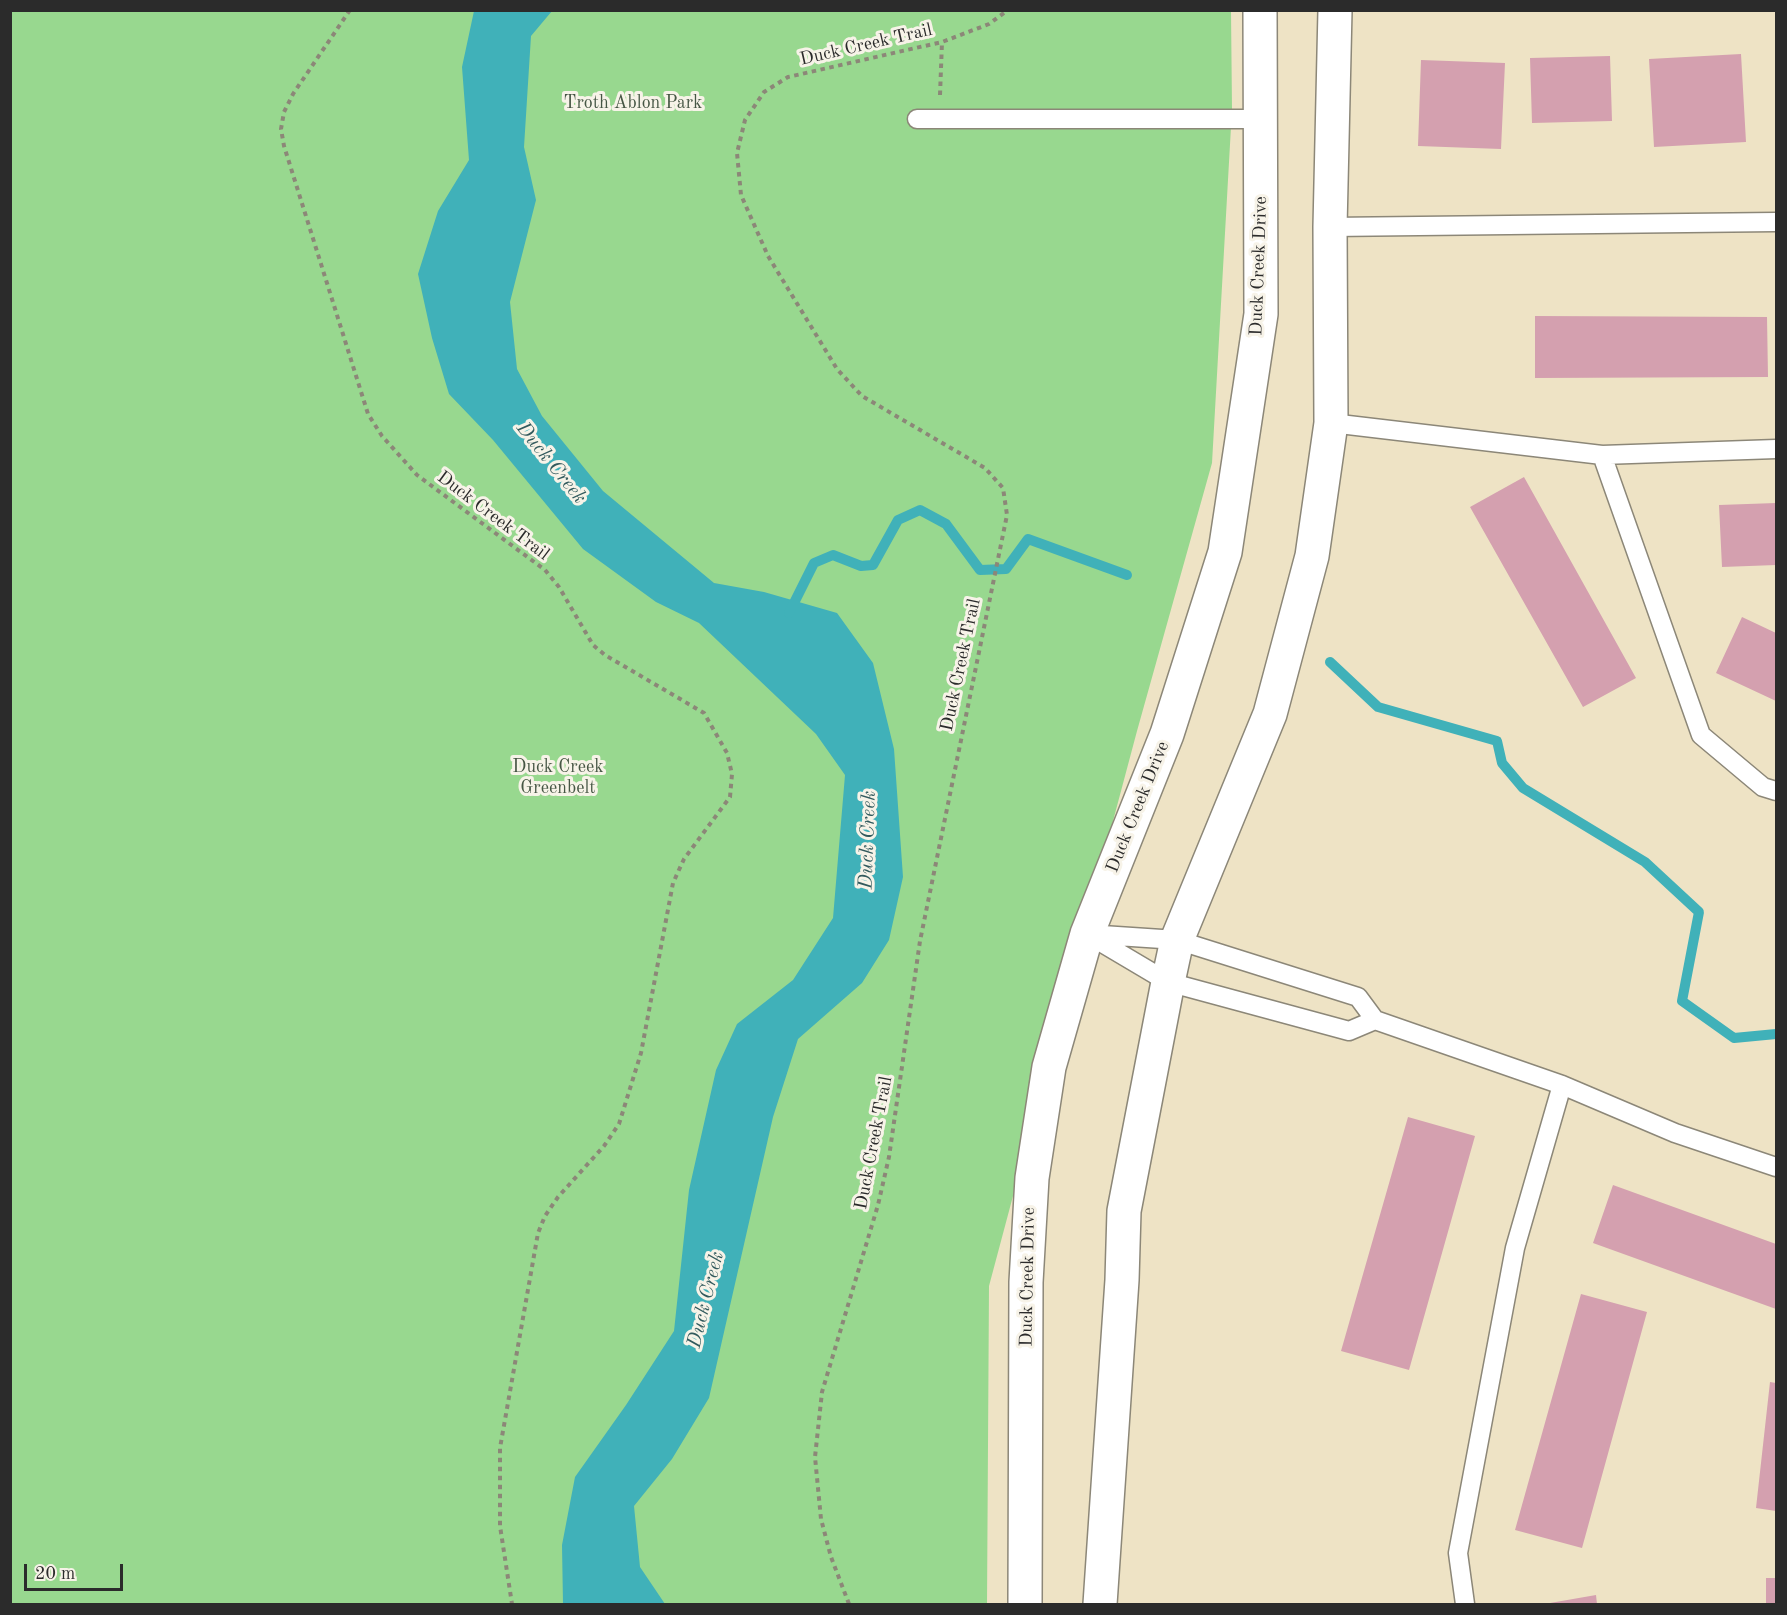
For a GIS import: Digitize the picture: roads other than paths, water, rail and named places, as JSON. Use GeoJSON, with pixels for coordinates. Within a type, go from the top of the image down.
{"type":"FeatureCollection","features":[{"type":"Feature","properties":{"kind":"main road","name":"Duck Creek Drive"},"geometry":{"type":"LineString","coordinates":[[1025,1605],[1028,1215],[1049,1067],[1087,934],[1167,734],[1225,552],[1261,314],[1260,10]]}},
{"type":"Feature","properties":{"kind":"main road"},"geometry":{"type":"LineString","coordinates":[[1100,1605],[1122,1280],[1124,1211],[1168,982],[1178,940],[1270,714],[1312,556],[1331,423],[1330,227],[1335,10]]}},
{"type":"Feature","properties":{"kind":"lane"},"geometry":{"type":"LineString","coordinates":[[917,119],[1262,119]]}},
{"type":"Feature","properties":{"kind":"lane"},"geometry":{"type":"LineString","coordinates":[[1330,227],[1776,222]]}},
{"type":"Feature","properties":{"kind":"lane"},"geometry":{"type":"LineString","coordinates":[[1331,423],[1602,455],[1776,449]]}},
{"type":"Feature","properties":{"kind":"lane"},"geometry":{"type":"LineString","coordinates":[[1602,455],[1701,735],[1763,787],[1776,791]]}},
{"type":"Feature","properties":{"kind":"lane"},"geometry":{"type":"LineString","coordinates":[[1087,934],[1178,940],[1358,997],[1375,1020],[1562,1085],[1675,1133],[1776,1167]]}},
{"type":"Feature","properties":{"kind":"lane"},"geometry":{"type":"LineString","coordinates":[[1087,934],[1168,982],[1349,1031],[1375,1020]]}},
{"type":"Feature","properties":{"kind":"lane"},"geometry":{"type":"LineString","coordinates":[[1465,1605],[1458,1553],[1515,1248],[1562,1085]]}},
{"type":"Feature","properties":{"kind":"water","name":"Duck Creek"},"geometry":{"type":"Polygon","coordinates":[[[474,11],[552,11],[531,36],[524,147],[536,200],[510,302],[517,369],[542,416],[603,491],[714,583],[764,592],[837,613],[873,663],[894,749],[903,877],[889,940],[862,983],[798,1039],[773,1117],[709,1398],[672,1459],[634,1506],[640,1567],[665,1604],[563,1604],[562,1545],[575,1477],[626,1405],[674,1331],[689,1190],[716,1070],[737,1024],[793,980],[833,918],[845,775],[816,734],[699,623],[656,602],[583,549],[493,440],[449,394],[432,338],[418,274],[438,211],[469,160],[462,67],[474,11]]]}},
{"type":"Feature","properties":{"kind":"waterway"},"geometry":{"type":"LineString","coordinates":[[789,613],[814,563],[833,555],[861,566],[873,565],[898,520],[920,510],[946,524],[980,570],[1006,569],[1028,539],[1127,575]]}},
{"type":"Feature","properties":{"kind":"waterway"},"geometry":{"type":"LineString","coordinates":[[1330,662],[1378,707],[1497,741],[1502,763],[1523,788],[1645,862],[1699,912],[1682,1001],[1734,1038],[1776,1034]]}},
{"type":"Feature","properties":{"kind":"park label","name":"Troth Ablon Park"},"geometry":{"type":"Point","coordinates":[633,103]}},
{"type":"Feature","properties":{"kind":"park label","name":"Duck Creek Greenbelt"},"geometry":{"type":"Point","coordinates":[558,777]}}]}
